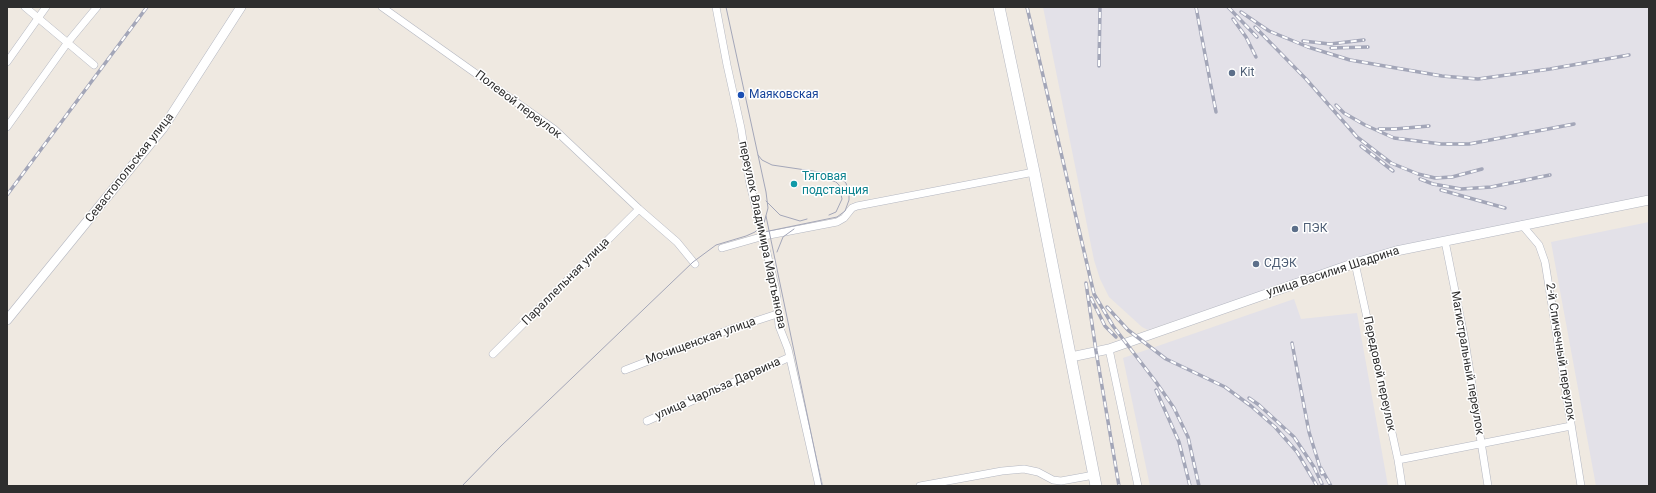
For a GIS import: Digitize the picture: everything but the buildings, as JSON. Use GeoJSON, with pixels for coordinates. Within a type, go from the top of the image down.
{"type":"FeatureCollection","features":[{"type":"Feature","properties":{"kind":"main road"},"geometry":{"type":"LineString","coordinates":[[999,7],[1034,172],[1095,481]]}},
{"type":"Feature","properties":{"kind":"street"},"geometry":{"type":"LineString","coordinates":[[25,7],[94,65]]}},
{"type":"Feature","properties":{"kind":"street"},"geometry":{"type":"LineString","coordinates":[[7,62],[46,7]]}},
{"type":"Feature","properties":{"kind":"street"},"geometry":{"type":"LineString","coordinates":[[7,127],[68,42],[97,7]]}},
{"type":"Feature","properties":{"kind":"street","name":"Севастопольская улица"},"geometry":{"type":"LineString","coordinates":[[7,320],[163,128],[241,7]]}},
{"type":"Feature","properties":{"kind":"street","name":"Полевой переулок"},"geometry":{"type":"LineString","coordinates":[[382,7],[554,129],[639,209],[677,242],[695,264]]}},
{"type":"Feature","properties":{"kind":"street","name":"переулок Владимира Мартьянова"},"geometry":{"type":"LineString","coordinates":[[716,7],[726,65],[741,128],[750,184],[764,236],[776,290],[779,326],[790,358],[818,486]]}},
{"type":"Feature","properties":{"kind":"street"},"geometry":{"type":"LineString","coordinates":[[722,248],[764,236],[837,222],[844,218],[852,208],[857,206],[1034,172]]}},
{"type":"Feature","properties":{"kind":"street","name":"улица Василия Шадрина"},"geometry":{"type":"LineString","coordinates":[[1071,357],[1110,349],[1355,263],[1396,251],[1649,200]]}},
{"type":"Feature","properties":{"kind":"street","name":"Параллельная улица"},"geometry":{"type":"LineString","coordinates":[[493,354],[639,209]]}},
{"type":"Feature","properties":{"kind":"street","name":"2-й Спичечный переулок"},"geometry":{"type":"LineString","coordinates":[[1522,225],[1539,245],[1545,262],[1582,486]]}},
{"type":"Feature","properties":{"kind":"street","name":"Магистральный переулок"},"geometry":{"type":"LineString","coordinates":[[1445,241],[1467,354],[1488,486]]}},
{"type":"Feature","properties":{"kind":"street","name":"Передовой переулок"},"geometry":{"type":"LineString","coordinates":[[1355,263],[1398,460],[1402,486]]}},
{"type":"Feature","properties":{"kind":"street","name":"Мочищенская улица"},"geometry":{"type":"LineString","coordinates":[[625,370],[731,329],[778,314]]}},
{"type":"Feature","properties":{"kind":"street"},"geometry":{"type":"LineString","coordinates":[[1110,349],[1138,486]]}},
{"type":"Feature","properties":{"kind":"street","name":"улица Чарльза Дарвина"},"geometry":{"type":"LineString","coordinates":[[647,422],[790,358]]}},
{"type":"Feature","properties":{"kind":"street"},"geometry":{"type":"LineString","coordinates":[[1398,460],[1572,426]]}},
{"type":"Feature","properties":{"kind":"street"},"geometry":{"type":"LineString","coordinates":[[920,486],[1002,471],[1024,469],[1038,472],[1057,481],[1095,481]]}},
{"type":"Feature","properties":{"kind":"street"},"geometry":{"type":"LineString","coordinates":[[964,478],[966,486]]}},
{"type":"Feature","properties":{"kind":"shaded area"},"geometry":{"type":"Polygon","coordinates":[[[1043,7],[1649,7],[1649,196],[1357,259],[1148,330],[1142,327],[1109,297],[1100,279],[1094,260],[1043,7]]]}},
{"type":"Feature","properties":{"kind":"shaded area"},"geometry":{"type":"Polygon","coordinates":[[[1649,222],[1649,486],[1596,486],[1551,242],[1649,222]]]}},
{"type":"Feature","properties":{"kind":"shaded area"},"geometry":{"type":"Polygon","coordinates":[[[1294,299],[1301,319],[1357,313],[1388,486],[1150,486],[1123,358],[1294,299]]]}},
{"type":"Feature","properties":{"kind":"tram line"},"geometry":{"type":"LineString","coordinates":[[462,486],[501,446],[693,262],[716,245],[755,232],[764,223],[768,208],[766,192],[726,7]]}},
{"type":"Feature","properties":{"kind":"tram line"},"geometry":{"type":"LineString","coordinates":[[758,155],[762,160],[772,165],[826,173],[839,177],[846,183],[849,194],[849,200],[845,211],[837,217],[764,232]]}},
{"type":"Feature","properties":{"kind":"tram line"},"geometry":{"type":"LineString","coordinates":[[828,179],[839,185],[842,199],[836,212],[829,215]]}},
{"type":"Feature","properties":{"kind":"tram line"},"geometry":{"type":"LineString","coordinates":[[766,201],[780,215],[800,221],[807,219]]}},
{"type":"Feature","properties":{"kind":"tram line"},"geometry":{"type":"LineString","coordinates":[[766,216],[822,486]]}},
{"type":"Feature","properties":{"kind":"tram line"},"geometry":{"type":"LineString","coordinates":[[777,252],[783,237],[794,229]]}},
{"type":"Feature","properties":{"kind":"railway"},"geometry":{"type":"LineString","coordinates":[[7,195],[147,7]]}},
{"type":"Feature","properties":{"kind":"railway"},"geometry":{"type":"LineString","coordinates":[[1027,7],[1094,294],[1113,326],[1174,408],[1188,437],[1199,486]]}},
{"type":"Feature","properties":{"kind":"railway"},"geometry":{"type":"LineString","coordinates":[[1099,66],[1100,7]]}},
{"type":"Feature","properties":{"kind":"railway"},"geometry":{"type":"LineString","coordinates":[[1196,7],[1216,112]]}},
{"type":"Feature","properties":{"kind":"railway"},"geometry":{"type":"LineString","coordinates":[[1228,7],[1257,37]]}},
{"type":"Feature","properties":{"kind":"railway"},"geometry":{"type":"LineString","coordinates":[[1241,12],[1269,31],[1308,47],[1350,60],[1442,76],[1478,79],[1550,69],[1629,55]]}},
{"type":"Feature","properties":{"kind":"railway"},"geometry":{"type":"LineString","coordinates":[[1233,19],[1246,37],[1256,57]]}},
{"type":"Feature","properties":{"kind":"railway"},"geometry":{"type":"LineString","coordinates":[[1255,27],[1306,79],[1357,137],[1391,163],[1418,174],[1435,178],[1452,177],[1482,169]]}},
{"type":"Feature","properties":{"kind":"railway"},"geometry":{"type":"LineString","coordinates":[[1303,41],[1330,44],[1364,40]]}},
{"type":"Feature","properties":{"kind":"railway"},"geometry":{"type":"LineString","coordinates":[[1331,48],[1368,47]]}},
{"type":"Feature","properties":{"kind":"railway"},"geometry":{"type":"LineString","coordinates":[[1336,105],[1344,113],[1365,125],[1394,138],[1441,144],[1469,144],[1574,124]]}},
{"type":"Feature","properties":{"kind":"railway"},"geometry":{"type":"LineString","coordinates":[[1379,129],[1429,126]]}},
{"type":"Feature","properties":{"kind":"railway"},"geometry":{"type":"LineString","coordinates":[[1361,146],[1393,171]]}},
{"type":"Feature","properties":{"kind":"railway"},"geometry":{"type":"LineString","coordinates":[[1420,179],[1433,184],[1461,189],[1491,187],[1550,175]]}},
{"type":"Feature","properties":{"kind":"railway"},"geometry":{"type":"LineString","coordinates":[[1441,190],[1505,208]]}},
{"type":"Feature","properties":{"kind":"railway"},"geometry":{"type":"LineString","coordinates":[[1086,283],[1119,486]]}},
{"type":"Feature","properties":{"kind":"railway"},"geometry":{"type":"LineString","coordinates":[[1091,298],[1105,326],[1116,337]]}},
{"type":"Feature","properties":{"kind":"railway"},"geometry":{"type":"LineString","coordinates":[[1107,307],[1128,330],[1166,359],[1225,387],[1251,406],[1275,427],[1297,452],[1317,486]]}},
{"type":"Feature","properties":{"kind":"railway"},"geometry":{"type":"LineString","coordinates":[[1292,343],[1309,432],[1322,474]]}},
{"type":"Feature","properties":{"kind":"railway"},"geometry":{"type":"LineString","coordinates":[[1156,390],[1179,442],[1190,486]]}},
{"type":"Feature","properties":{"kind":"railway"},"geometry":{"type":"LineString","coordinates":[[1249,398],[1259,405],[1294,437],[1314,467],[1322,484]]}},
{"type":"Feature","properties":{"kind":"railway"},"geometry":{"type":"LineString","coordinates":[[1321,468],[1331,486]]}},
{"type":"Feature","properties":{"kind":"place","name":"Kit"},"geometry":{"type":"Point","coordinates":[1232,73]}},
{"type":"Feature","properties":{"kind":"place","name":"Маяковская"},"geometry":{"type":"Point","coordinates":[741,95]}},
{"type":"Feature","properties":{"kind":"place","name":"Тяговая подстанция"},"geometry":{"type":"Point","coordinates":[794,184]}},
{"type":"Feature","properties":{"kind":"place","name":"ПЭК"},"geometry":{"type":"Point","coordinates":[1295,229]}},
{"type":"Feature","properties":{"kind":"place","name":"СДЭК"},"geometry":{"type":"Point","coordinates":[1256,264]}}]}
